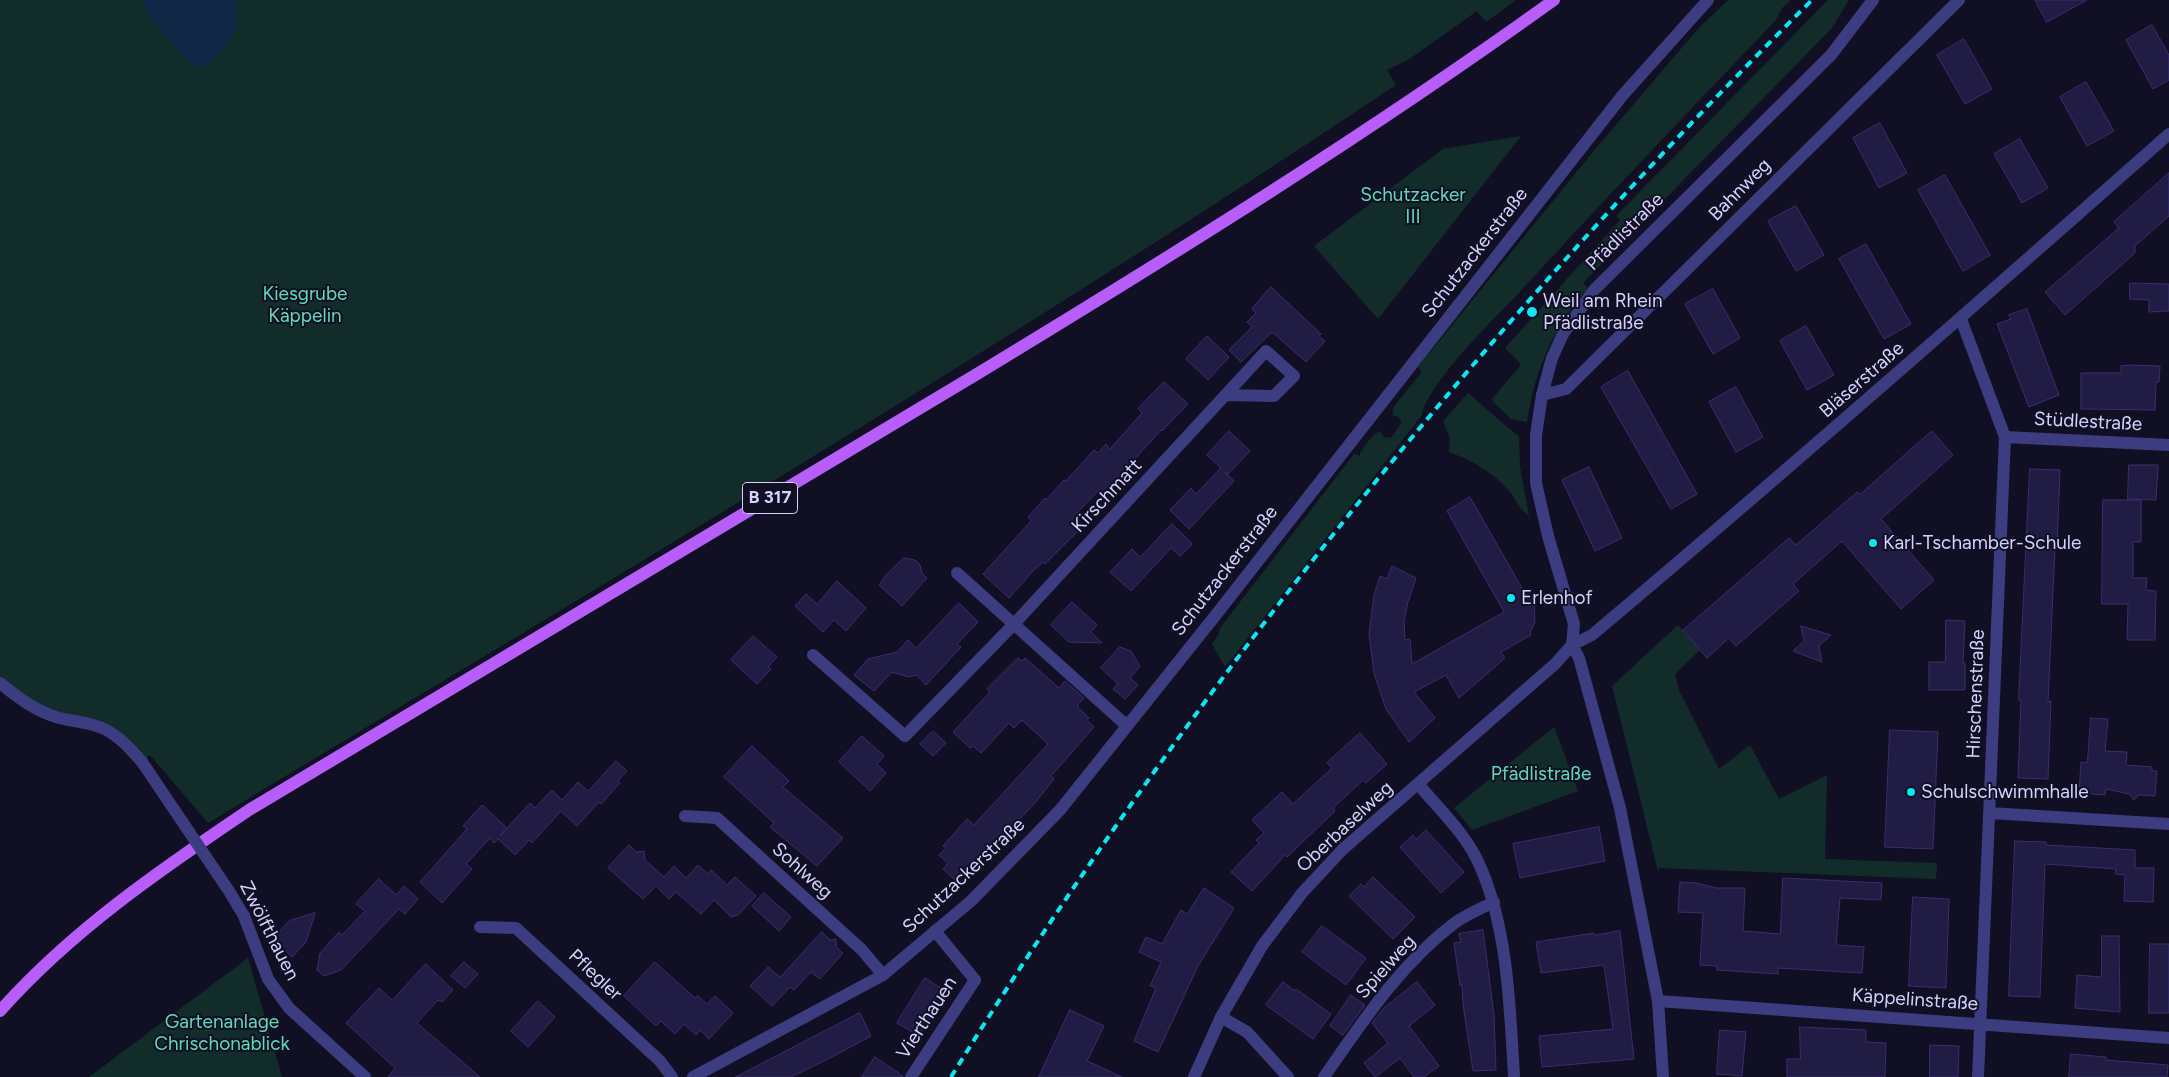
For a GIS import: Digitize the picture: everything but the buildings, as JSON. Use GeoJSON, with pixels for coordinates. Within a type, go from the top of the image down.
{"type":"FeatureCollection","features":[{"type":"Feature","properties":{"kind":"main road","name":"B 317"},"geometry":{"type":"LineString","coordinates":[[0,1011],[17,992],[71,941],[127,895],[248,810],[1070,318],[1364,131],[1554,0]]}},
{"type":"Feature","properties":{"kind":"street","name":"Schutzackerstraße"},"geometry":{"type":"LineString","coordinates":[[693,1077],[883,975],[971,901],[1060,810],[1221,609],[1622,96],[1708,0]]}},
{"type":"Feature","properties":{"kind":"street","name":"Pfädlistraße"},"geometry":{"type":"LineString","coordinates":[[1663,1077],[1658,1000],[1620,808],[1584,677],[1572,645],[1574,624],[1548,536],[1536,483],[1536,435],[1542,395],[1552,358],[1563,334],[1594,290],[1832,55],[1873,0]]}},
{"type":"Feature","properties":{"kind":"street","name":"Bahnweg"},"geometry":{"type":"LineString","coordinates":[[1542,395],[1566,389],[1959,0]]}},
{"type":"Feature","properties":{"kind":"street","name":"Bläserstraße"},"geometry":{"type":"LineString","coordinates":[[1572,645],[1592,635],[1961,319],[2169,134]]}},
{"type":"Feature","properties":{"kind":"street","name":"Hirschenstraße"},"geometry":{"type":"LineString","coordinates":[[1961,319],[2005,438],[1978,1077]]}},
{"type":"Feature","properties":{"kind":"street","name":"Kirschmatt"},"geometry":{"type":"LineString","coordinates":[[813,655],[905,736],[1014,624],[1226,394],[1266,351],[1294,376],[1274,396],[1226,394]]}},
{"type":"Feature","properties":{"kind":"street","name":"Stüdlestraße"},"geometry":{"type":"LineString","coordinates":[[2005,438],[2169,445]]}},
{"type":"Feature","properties":{"kind":"street"},"geometry":{"type":"LineString","coordinates":[[957,573],[1126,726]]}},
{"type":"Feature","properties":{"kind":"street","name":"Oberbaselweg"},"geometry":{"type":"LineString","coordinates":[[1194,1077],[1221,1017],[1262,946],[1302,893],[1344,849],[1556,664],[1572,645]]}},
{"type":"Feature","properties":{"kind":"street","name":"Zwölfthauen"},"geometry":{"type":"LineString","coordinates":[[0,683],[40,711],[55,717],[95,725],[109,731],[122,740],[142,762],[224,883],[244,916],[268,979],[289,1008],[365,1077]]}},
{"type":"Feature","properties":{"kind":"street"},"geometry":{"type":"LineString","coordinates":[[1418,784],[1464,838],[1480,865],[1494,902],[1505,966],[1514,1077]]}},
{"type":"Feature","properties":{"kind":"street"},"geometry":{"type":"LineString","coordinates":[[1990,813],[2169,824]]}},
{"type":"Feature","properties":{"kind":"street","name":"Sohlweg"},"geometry":{"type":"LineString","coordinates":[[685,816],[717,818],[862,950],[883,975]]}},
{"type":"Feature","properties":{"kind":"street","name":"Spielweg"},"geometry":{"type":"LineString","coordinates":[[1324,1077],[1379,999],[1414,959],[1457,921],[1494,902]]}},
{"type":"Feature","properties":{"kind":"street","name":"Pflegler"},"geometry":{"type":"LineString","coordinates":[[480,927],[516,928],[660,1061],[672,1077]]}},
{"type":"Feature","properties":{"kind":"street","name":"Vierthauen"},"geometry":{"type":"LineString","coordinates":[[912,1077],[975,980],[935,931]]}},
{"type":"Feature","properties":{"kind":"street","name":"Käppelinstraße"},"geometry":{"type":"LineString","coordinates":[[1658,1000],[2169,1038]]}},
{"type":"Feature","properties":{"kind":"street"},"geometry":{"type":"LineString","coordinates":[[1221,1017],[1247,1032],[1288,1077]]}},
{"type":"Feature","properties":{"kind":"green space","name":"Kiesgrube Käppelin"},"geometry":{"type":"Polygon","coordinates":[[[0,0],[1516,0],[1486,22],[1477,11],[1408,60],[1387,70],[1396,85],[1103,276],[806,461],[208,823],[150,755],[142,762],[122,740],[55,717],[0,683],[0,0]]]}},
{"type":"Feature","properties":{"kind":"green space"},"geometry":{"type":"Polygon","coordinates":[[[1728,0],[1791,0],[1782,8],[1776,20],[1462,353],[1436,386],[1422,415],[1225,667],[1212,644],[1218,636],[1220,628],[1354,454],[1360,456],[1360,453],[1369,441],[1380,431],[1384,437],[1391,438],[1402,422],[1398,417],[1392,415],[1394,406],[1422,372],[1418,367],[1592,153],[1697,30],[1728,0]]]}},
{"type":"Feature","properties":{"kind":"green space"},"geometry":{"type":"Polygon","coordinates":[[[1828,0],[1849,0],[1832,28],[1583,283],[1588,288],[1555,334],[1547,350],[1530,402],[1527,422],[1511,419],[1492,399],[1520,366],[1520,363],[1505,348],[1620,220],[1616,216],[1828,0]]]}},
{"type":"Feature","properties":{"kind":"green space","name":"Schutzacker III"},"geometry":{"type":"Polygon","coordinates":[[[1521,136],[1378,319],[1314,246],[1443,149],[1521,136]]]}},
{"type":"Feature","properties":{"kind":"green space"},"geometry":{"type":"Polygon","coordinates":[[[1468,393],[1519,437],[1520,467],[1529,516],[1510,492],[1490,473],[1474,463],[1449,452],[1450,438],[1443,421],[1468,393]]]}},
{"type":"Feature","properties":{"kind":"green space"},"geometry":{"type":"Polygon","coordinates":[[[1678,625],[1700,650],[1675,674],[1679,690],[1719,769],[1750,745],[1779,799],[1827,775],[1825,859],[1937,863],[1936,879],[1660,868],[1658,871],[1612,686],[1678,625]]]}},
{"type":"Feature","properties":{"kind":"green space","name":"Pfädlistraße"},"geometry":{"type":"Polygon","coordinates":[[[1554,727],[1578,791],[1472,830],[1454,808],[1554,727]]]}},
{"type":"Feature","properties":{"kind":"green space","name":"Gartenanlage Chrischonablick"},"geometry":{"type":"Polygon","coordinates":[[[248,958],[282,1077],[89,1077],[248,958]]]}},
{"type":"Feature","properties":{"kind":"water"},"geometry":{"type":"Polygon","coordinates":[[[142,0],[235,0],[237,20],[235,30],[226,46],[212,61],[204,67],[192,66],[150,18],[142,0]]]}},
{"type":"Feature","properties":{"kind":"railway"},"geometry":{"type":"LineString","coordinates":[[951,1077],[1044,932],[1142,790],[1244,650],[1350,513],[1460,380],[1574,250],[1692,123],[1812,0]]}},
{"type":"Feature","properties":{"kind":"place","name":"Weil am Rhein Pfädlistraße"},"geometry":{"type":"Point","coordinates":[1532,312]}},
{"type":"Feature","properties":{"kind":"place","name":"Karl-Tschamber-Schule"},"geometry":{"type":"Point","coordinates":[1873,543]}},
{"type":"Feature","properties":{"kind":"place","name":"Erlenhof"},"geometry":{"type":"Point","coordinates":[1511,598]}},
{"type":"Feature","properties":{"kind":"place","name":"Schulschwimmhalle"},"geometry":{"type":"Point","coordinates":[1911,792]}}]}
